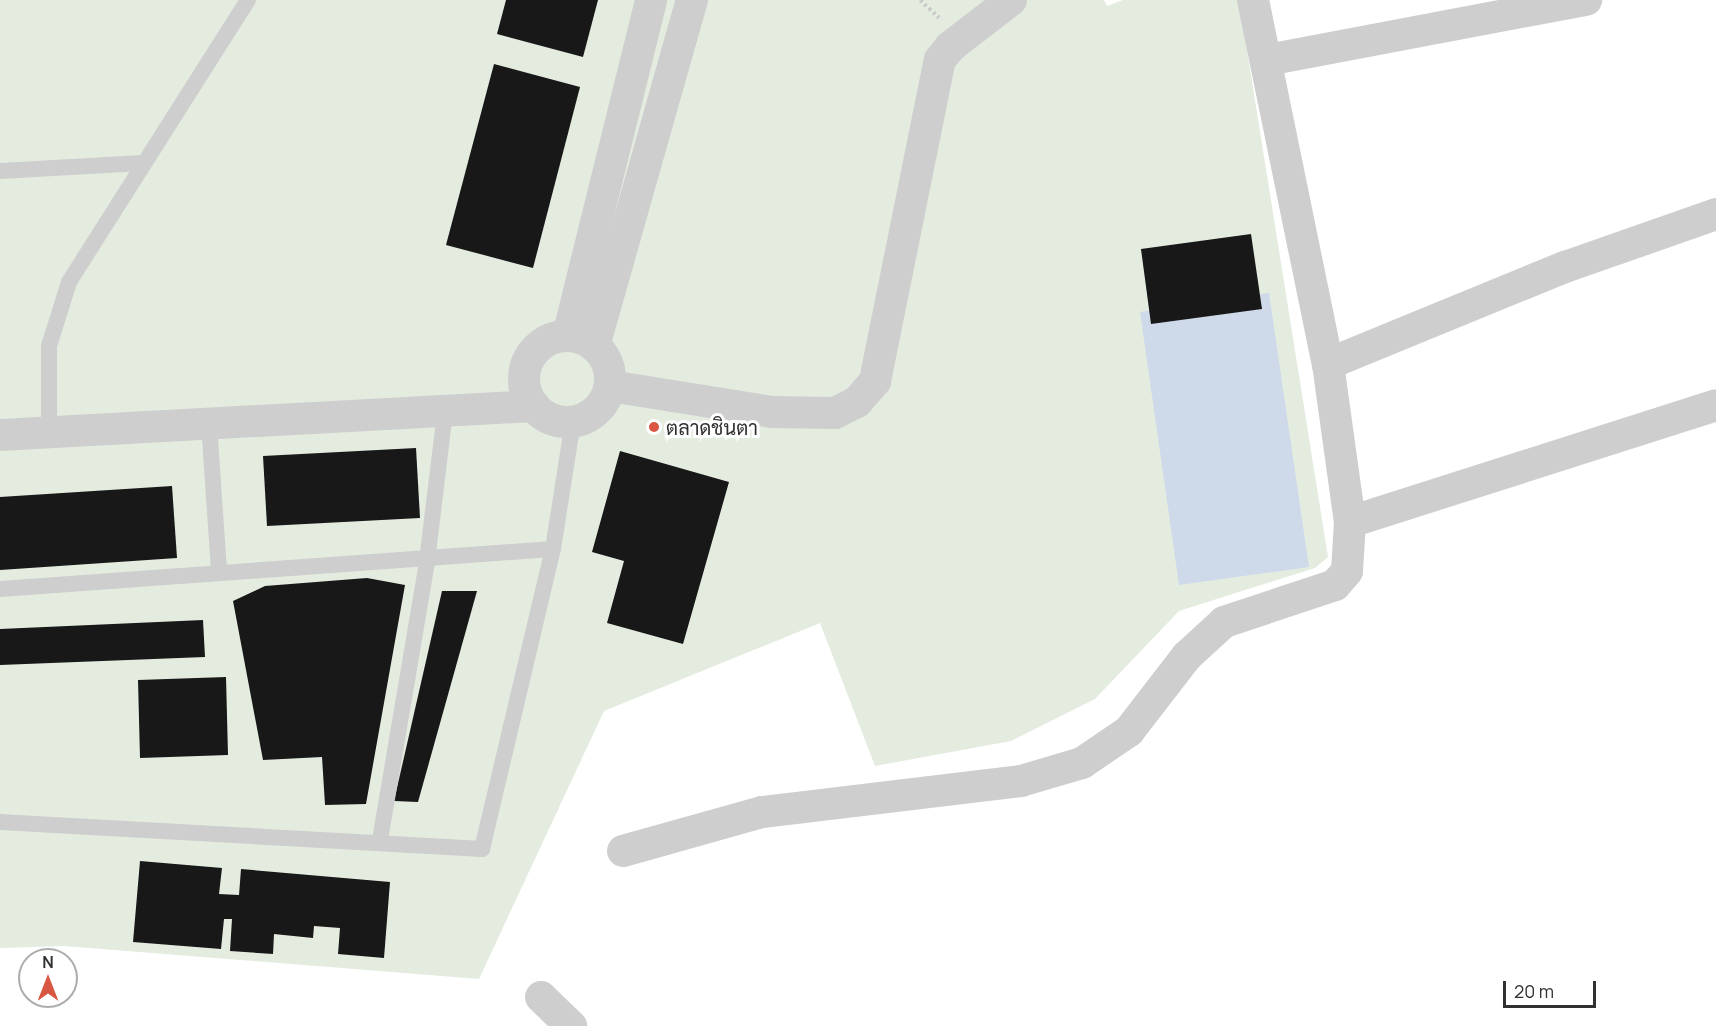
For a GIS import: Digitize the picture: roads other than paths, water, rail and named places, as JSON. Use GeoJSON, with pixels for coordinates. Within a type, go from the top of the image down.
{"type":"FeatureCollection","features":[{"type":"Feature","properties":{"kind":"street"},"geometry":{"type":"LineString","coordinates":[[581,341],[651,0]]}},
{"type":"Feature","properties":{"kind":"street"},"geometry":{"type":"LineString","coordinates":[[581,341],[692,0]]}},
{"type":"Feature","properties":{"kind":"street"},"geometry":{"type":"LineString","coordinates":[[610,386],[772,412],[835,412],[857,402],[875,381],[940,60],[950,46],[1011,0]]}},
{"type":"Feature","properties":{"kind":"street"},"geometry":{"type":"LineString","coordinates":[[623,851],[762,812],[1020,781],[1082,763],[1129,731],[1187,656],[1224,622],[1335,585],[1347,571],[1350,522],[1328,364],[1253,0]]}},
{"type":"Feature","properties":{"kind":"street"},"geometry":{"type":"LineString","coordinates":[[1267,60],[1586,0]]}},
{"type":"Feature","properties":{"kind":"street"},"geometry":{"type":"LineString","coordinates":[[1328,364],[1565,267],[1716,214]]}},
{"type":"Feature","properties":{"kind":"street"},"geometry":{"type":"LineString","coordinates":[[581,341],[608,363],[610,386],[598,410],[573,422],[545,416],[534,406],[527,394],[526,367],[542,345],[581,341]]}},
{"type":"Feature","properties":{"kind":"street"},"geometry":{"type":"LineString","coordinates":[[1350,522],[1716,405]]}},
{"type":"Feature","properties":{"kind":"street"},"geometry":{"type":"LineString","coordinates":[[0,435],[534,406]]}},
{"type":"Feature","properties":{"kind":"street"},"geometry":{"type":"LineString","coordinates":[[541,997],[571,1026]]}},
{"type":"Feature","properties":{"kind":"lane"},"geometry":{"type":"LineString","coordinates":[[49,433],[49,346],[69,282],[142,163],[248,0]]}},
{"type":"Feature","properties":{"kind":"lane"},"geometry":{"type":"LineString","coordinates":[[0,171],[142,163]]}},
{"type":"Feature","properties":{"kind":"lane"},"geometry":{"type":"LineString","coordinates":[[380,840],[427,561],[445,412]]}},
{"type":"Feature","properties":{"kind":"lane"},"geometry":{"type":"LineString","coordinates":[[0,822],[380,840],[482,849],[553,549],[573,422]]}},
{"type":"Feature","properties":{"kind":"lane"},"geometry":{"type":"LineString","coordinates":[[209,424],[219,570]]}},
{"type":"Feature","properties":{"kind":"lane"},"geometry":{"type":"LineString","coordinates":[[0,589],[219,570],[427,561],[553,549]]}},
{"type":"Feature","properties":{"kind":"water"},"geometry":{"type":"Polygon","coordinates":[[[1269,293],[1309,567],[1179,585],[1140,312],[1269,293]]]}},
{"type":"Feature","properties":{"kind":"place","name":"ตลาดชินตา"},"geometry":{"type":"Point","coordinates":[654,427]}}]}
